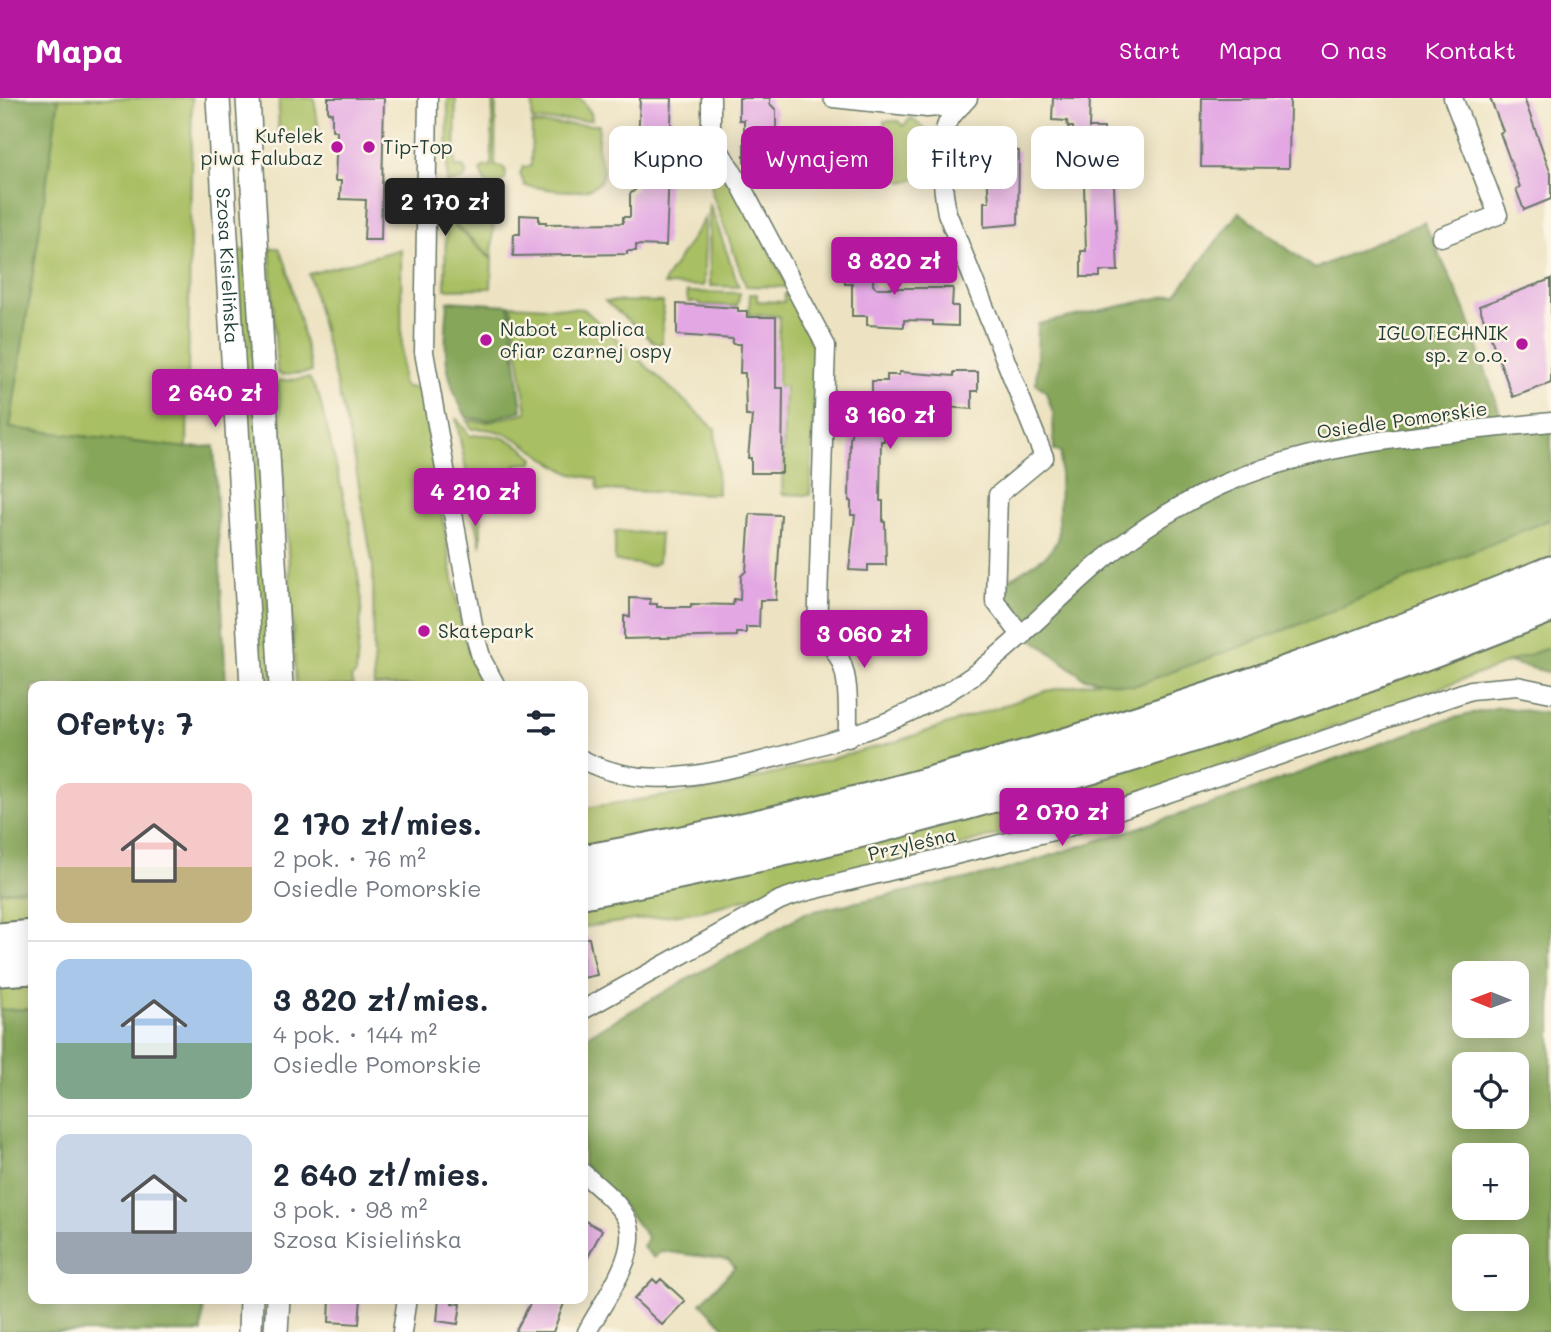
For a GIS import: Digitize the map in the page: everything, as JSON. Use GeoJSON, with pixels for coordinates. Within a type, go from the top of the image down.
{"type":"FeatureCollection","features":[{"type":"Feature","properties":{"kind":"highway"},"geometry":{"type":"LineString","coordinates":[[588,861],[860,801],[1105,732],[1291,673],[1551,573]]}},
{"type":"Feature","properties":{"kind":"highway"},"geometry":{"type":"LineString","coordinates":[[588,890],[870,829],[1103,765],[1299,701],[1551,605]]}},
{"type":"Feature","properties":{"kind":"highway"},"geometry":{"type":"LineString","coordinates":[[0,940],[28,937]]}},
{"type":"Feature","properties":{"kind":"highway"},"geometry":{"type":"LineString","coordinates":[[0,969],[28,967]]}},
{"type":"Feature","properties":{"kind":"street","name":"Szosa Kisielińska"},"geometry":{"type":"LineString","coordinates":[[218,98],[252,681]]}},
{"type":"Feature","properties":{"kind":"street","name":"Szosa Kisielińska"},"geometry":{"type":"LineString","coordinates":[[248,98],[281,681]]}},
{"type":"Feature","properties":{"kind":"street"},"geometry":{"type":"LineString","coordinates":[[428,98],[424,329],[427,377],[475,636],[482,660],[493,681]]}},
{"type":"Feature","properties":{"kind":"street"},"geometry":{"type":"LineString","coordinates":[[711,98],[711,137],[741,186],[826,346],[817,634],[833,644],[843,663],[848,738]]}},
{"type":"Feature","properties":{"kind":"street"},"geometry":{"type":"LineString","coordinates":[[833,98],[935,108],[965,102]]}},
{"type":"Feature","properties":{"kind":"street"},"geometry":{"type":"LineString","coordinates":[[1441,237],[1498,215],[1453,98]]}},
{"type":"Feature","properties":{"kind":"street"},"geometry":{"type":"LineString","coordinates":[[965,102],[948,121],[944,133],[943,193],[947,214],[1044,457],[998,495],[995,600],[1022,636]]}},
{"type":"Feature","properties":{"kind":"street","name":"Osiedle Pomorskie"},"geometry":{"type":"LineString","coordinates":[[588,762],[618,774],[641,779],[677,778],[764,760],[848,738],[929,702],[970,677],[1022,636],[1096,566],[1131,538],[1172,510],[1266,466],[1319,451],[1372,441],[1551,422]]}},
{"type":"Feature","properties":{"kind":"street","name":"Przyleśna"},"geometry":{"type":"LineString","coordinates":[[588,1007],[780,900],[800,893],[1065,828],[1471,690],[1517,686],[1551,692]]}},
{"type":"Feature","properties":{"kind":"street"},"geometry":{"type":"LineString","coordinates":[[587,1332],[627,1257],[632,1235],[624,1214],[588,1178]]}},
{"type":"Feature","properties":{"kind":"street"},"geometry":{"type":"LineString","coordinates":[[250,1332],[251,1304]]}},
{"type":"Feature","properties":{"kind":"street"},"geometry":{"type":"LineString","coordinates":[[276,1332],[278,1304]]}},
{"type":"Feature","properties":{"kind":"street"},"geometry":{"type":"LineString","coordinates":[[402,1332],[406,1304]]}},
{"type":"Feature","properties":{"kind":"green space"},"geometry":{"type":"Polygon","coordinates":[[[0,98],[59,98],[10,428],[187,448],[214,446],[226,681],[28,681],[28,889],[0,892],[0,98]]]}},
{"type":"Feature","properties":{"kind":"green space"},"geometry":{"type":"Polygon","coordinates":[[[59,98],[192,98],[187,448],[10,428],[59,98]]]}},
{"type":"Feature","properties":{"kind":"green space"},"geometry":{"type":"Polygon","coordinates":[[[279,98],[314,98],[319,131],[278,139],[279,98]]]}},
{"type":"Feature","properties":{"kind":"green space"},"geometry":{"type":"Polygon","coordinates":[[[448,98],[456,98],[455,167],[463,167],[467,173],[464,179],[447,184],[448,98]]]}},
{"type":"Feature","properties":{"kind":"green space"},"geometry":{"type":"Polygon","coordinates":[[[493,98],[496,98],[495,166],[503,167],[506,171],[505,180],[495,186],[485,183],[480,171],[483,167],[491,166],[493,98]]]}},
{"type":"Feature","properties":{"kind":"green space"},"geometry":{"type":"Polygon","coordinates":[[[533,98],[580,98],[591,113],[592,120],[532,121],[533,98]]]}},
{"type":"Feature","properties":{"kind":"green space"},"geometry":{"type":"Polygon","coordinates":[[[911,118],[921,126],[907,126],[907,180],[897,181],[893,179],[893,126],[884,126],[884,121],[898,121],[903,126],[911,118]]]}},
{"type":"Feature","properties":{"kind":"green space"},"geometry":{"type":"Polygon","coordinates":[[[532,124],[599,125],[598,152],[603,173],[599,182],[592,188],[581,191],[525,186],[520,174],[523,167],[531,166],[532,124]]]}},
{"type":"Feature","properties":{"kind":"green space"},"geometry":{"type":"Polygon","coordinates":[[[727,170],[788,287],[746,286],[712,189],[727,189],[727,170]]]}},
{"type":"Feature","properties":{"kind":"green space"},"geometry":{"type":"Polygon","coordinates":[[[447,202],[452,208],[452,219],[467,219],[468,225],[482,225],[483,210],[468,208],[494,204],[492,258],[447,216],[447,202]]]}},
{"type":"Feature","properties":{"kind":"green space"},"geometry":{"type":"Polygon","coordinates":[[[709,202],[739,287],[710,286],[709,202]]]}},
{"type":"Feature","properties":{"kind":"green space"},"geometry":{"type":"Polygon","coordinates":[[[1239,212],[1314,269],[1424,222],[1465,309],[1505,428],[1551,423],[1551,519],[1298,625],[1134,686],[1084,678],[1025,633],[1006,604],[1001,585],[1047,555],[1058,540],[1061,452],[1054,451],[1053,413],[1045,390],[1036,384],[1038,324],[1176,294],[1239,212]]]}},
{"type":"Feature","properties":{"kind":"green space"},"geometry":{"type":"Polygon","coordinates":[[[446,218],[492,260],[491,288],[445,289],[446,218]]]}},
{"type":"Feature","properties":{"kind":"green space"},"geometry":{"type":"Polygon","coordinates":[[[705,218],[704,286],[664,285],[665,280],[705,218]]]}},
{"type":"Feature","properties":{"kind":"green space"},"geometry":{"type":"Polygon","coordinates":[[[270,248],[279,248],[286,264],[312,372],[282,375],[277,373],[270,248]]]}},
{"type":"Feature","properties":{"kind":"green space"},"geometry":{"type":"Polygon","coordinates":[[[401,249],[402,381],[405,387],[420,388],[460,619],[471,661],[481,681],[374,681],[373,567],[353,451],[309,274],[401,249]]]}},
{"type":"Feature","properties":{"kind":"green space"},"geometry":{"type":"Polygon","coordinates":[[[246,251],[273,681],[260,681],[238,252],[246,251]]]}},
{"type":"Feature","properties":{"kind":"green space"},"geometry":{"type":"Polygon","coordinates":[[[687,292],[740,293],[737,306],[688,302],[687,292]]]}},
{"type":"Feature","properties":{"kind":"green space"},"geometry":{"type":"Polygon","coordinates":[[[750,294],[757,294],[757,301],[784,302],[785,294],[791,295],[817,339],[810,495],[782,494],[785,386],[778,386],[779,316],[749,315],[750,294]]]}},
{"type":"Feature","properties":{"kind":"green space"},"geometry":{"type":"Polygon","coordinates":[[[448,301],[509,305],[522,410],[489,420],[467,418],[449,375],[446,348],[448,301]]]}},
{"type":"Feature","properties":{"kind":"green space"},"geometry":{"type":"Polygon","coordinates":[[[605,301],[663,302],[662,344],[656,344],[605,301]]]}},
{"type":"Feature","properties":{"kind":"green space"},"geometry":{"type":"Polygon","coordinates":[[[511,305],[584,309],[715,429],[718,494],[598,490],[597,479],[570,473],[512,437],[487,429],[472,429],[467,421],[490,422],[527,412],[511,305]]]}},
{"type":"Feature","properties":{"kind":"green space"},"geometry":{"type":"Polygon","coordinates":[[[309,378],[319,396],[350,523],[362,602],[356,674],[351,678],[352,681],[296,681],[278,381],[309,378]]]}},
{"type":"Feature","properties":{"kind":"green space"},"geometry":{"type":"Polygon","coordinates":[[[456,418],[470,436],[505,438],[534,458],[533,463],[516,464],[517,497],[481,499],[481,547],[456,418]]]}},
{"type":"Feature","properties":{"kind":"green space"},"geometry":{"type":"Polygon","coordinates":[[[1551,508],[1551,647],[1277,748],[1132,797],[912,859],[801,884],[701,911],[588,926],[588,807],[720,788],[898,741],[1046,691],[1100,681],[1551,508]]]}},
{"type":"Feature","properties":{"kind":"green space"},"geometry":{"type":"Polygon","coordinates":[[[615,531],[660,534],[658,562],[652,566],[615,561],[615,531]]]}},
{"type":"Feature","properties":{"kind":"green space"},"geometry":{"type":"Polygon","coordinates":[[[1551,647],[1551,673],[1508,662],[1551,647]]]}},
{"type":"Feature","properties":{"kind":"green space"},"geometry":{"type":"Polygon","coordinates":[[[1499,707],[1551,714],[1551,1332],[729,1332],[701,1303],[735,1267],[728,1260],[661,1251],[654,1258],[643,1247],[647,1237],[619,1201],[588,1170],[588,1035],[805,913],[999,872],[1225,800],[1442,721],[1499,707]]]}},
{"type":"Feature","properties":{"kind":"green space"},"geometry":{"type":"Polygon","coordinates":[[[28,889],[28,1009],[0,1010],[0,892],[28,889]]]}},
{"type":"Feature","properties":{"kind":"green space"},"geometry":{"type":"Polygon","coordinates":[[[28,1009],[28,1304],[204,1304],[202,1332],[0,1332],[0,1010],[28,1009]]]}},
{"type":"Feature","properties":{"kind":"building"},"geometry":{"type":"Polygon","coordinates":[[[328,98],[384,98],[381,240],[364,240],[366,200],[340,199],[341,181],[335,181],[337,131],[332,130],[332,113],[328,112],[328,98]]]}},
{"type":"Feature","properties":{"kind":"building"},"geometry":{"type":"Polygon","coordinates":[[[640,98],[672,98],[671,126],[639,126],[640,98]]]}},
{"type":"Feature","properties":{"kind":"building"},"geometry":{"type":"Polygon","coordinates":[[[739,98],[770,98],[770,104],[776,110],[776,126],[744,126],[744,120],[739,120],[739,98]]]}},
{"type":"Feature","properties":{"kind":"building"},"geometry":{"type":"Polygon","coordinates":[[[1053,98],[1090,98],[1089,126],[1068,126],[1067,121],[1052,120],[1053,98]]]}},
{"type":"Feature","properties":{"kind":"building"},"geometry":{"type":"Polygon","coordinates":[[[1202,98],[1290,98],[1289,168],[1201,167],[1202,98]]]}},
{"type":"Feature","properties":{"kind":"building"},"geometry":{"type":"Polygon","coordinates":[[[1490,98],[1524,98],[1551,174],[1551,199],[1524,210],[1516,189],[1520,187],[1500,133],[1503,131],[1490,98]]]}},
{"type":"Feature","properties":{"kind":"building"},"geometry":{"type":"Polygon","coordinates":[[[1019,151],[1018,224],[984,227],[984,202],[989,202],[988,189],[1017,189],[1019,151]]]}},
{"type":"Feature","properties":{"kind":"building"},"geometry":{"type":"Polygon","coordinates":[[[636,189],[668,189],[666,246],[636,245],[636,251],[627,251],[627,254],[513,256],[514,234],[520,234],[520,215],[539,216],[539,222],[546,224],[623,223],[623,217],[630,217],[630,194],[636,189]]]}},
{"type":"Feature","properties":{"kind":"building"},"geometry":{"type":"Polygon","coordinates":[[[1084,189],[1114,189],[1118,271],[1100,271],[1100,277],[1081,277],[1081,251],[1086,251],[1084,189]]]}},
{"type":"Feature","properties":{"kind":"building"},"geometry":{"type":"Polygon","coordinates":[[[843,250],[874,250],[873,285],[876,288],[953,288],[952,306],[958,306],[958,326],[933,325],[933,321],[904,320],[904,327],[867,325],[867,316],[852,316],[852,284],[845,284],[843,250]]]}},
{"type":"Feature","properties":{"kind":"building","name":"IGLOTECHNIK sp. z o.o."},"geometry":{"type":"Polygon","coordinates":[[[1551,279],[1551,383],[1513,397],[1479,306],[1551,279]]]}},
{"type":"Feature","properties":{"kind":"building"},"geometry":{"type":"Polygon","coordinates":[[[677,304],[738,308],[738,311],[747,311],[747,317],[776,317],[776,388],[783,388],[782,473],[751,473],[751,458],[748,458],[752,416],[746,416],[745,373],[740,373],[741,344],[733,344],[733,339],[677,335],[677,304]]]}},
{"type":"Feature","properties":{"kind":"building"},"geometry":{"type":"Polygon","coordinates":[[[899,372],[954,376],[954,372],[978,372],[978,391],[972,391],[972,409],[890,403],[888,420],[884,420],[884,441],[881,441],[880,501],[883,501],[885,522],[886,565],[868,565],[868,571],[849,570],[855,515],[851,515],[849,501],[850,439],[853,425],[856,425],[856,410],[872,410],[872,381],[887,381],[887,375],[899,375],[899,372]]]}},
{"type":"Feature","properties":{"kind":"building"},"geometry":{"type":"Polygon","coordinates":[[[750,514],[781,515],[776,600],[760,600],[759,627],[746,627],[746,633],[737,633],[737,636],[624,639],[624,616],[630,617],[630,598],[650,599],[650,604],[657,604],[657,607],[691,607],[691,604],[733,605],[734,599],[740,600],[741,576],[746,571],[750,514]]]}},
{"type":"Feature","properties":{"kind":"building"},"geometry":{"type":"Polygon","coordinates":[[[588,938],[589,938],[597,975],[588,977],[588,938]]]}},
{"type":"Feature","properties":{"kind":"building"},"geometry":{"type":"Polygon","coordinates":[[[588,1223],[602,1230],[588,1257],[588,1223]]]}},
{"type":"Feature","properties":{"kind":"building"},"geometry":{"type":"Polygon","coordinates":[[[653,1279],[657,1283],[661,1279],[685,1301],[662,1325],[634,1299],[653,1279]]]}},
{"type":"Feature","properties":{"kind":"building"},"geometry":{"type":"Polygon","coordinates":[[[330,1304],[361,1304],[359,1324],[329,1322],[330,1304]]]}},
{"type":"Feature","properties":{"kind":"building"},"geometry":{"type":"Polygon","coordinates":[[[438,1304],[461,1304],[458,1324],[437,1321],[438,1304]]]}},
{"type":"Feature","properties":{"kind":"building"},"geometry":{"type":"Polygon","coordinates":[[[530,1304],[564,1304],[553,1332],[515,1332],[530,1304]]]}},
{"type":"Feature","properties":{"kind":"place","name":"Kufelek piwa Falubaz"},"geometry":{"type":"Point","coordinates":[337,147]}},
{"type":"Feature","properties":{"kind":"place","name":"Tip-Top"},"geometry":{"type":"Point","coordinates":[369,147]}},
{"type":"Feature","properties":{"kind":"place","name":"Nabot - kaplica ofiar czarnej ospy"},"geometry":{"type":"Point","coordinates":[486,340]}},
{"type":"Feature","properties":{"kind":"place","name":"IGLOTECHNIK sp. z o.o."},"geometry":{"type":"Point","coordinates":[1522,344]}},
{"type":"Feature","properties":{"kind":"place","name":"Skatepark"},"geometry":{"type":"Point","coordinates":[424,631]}}]}
